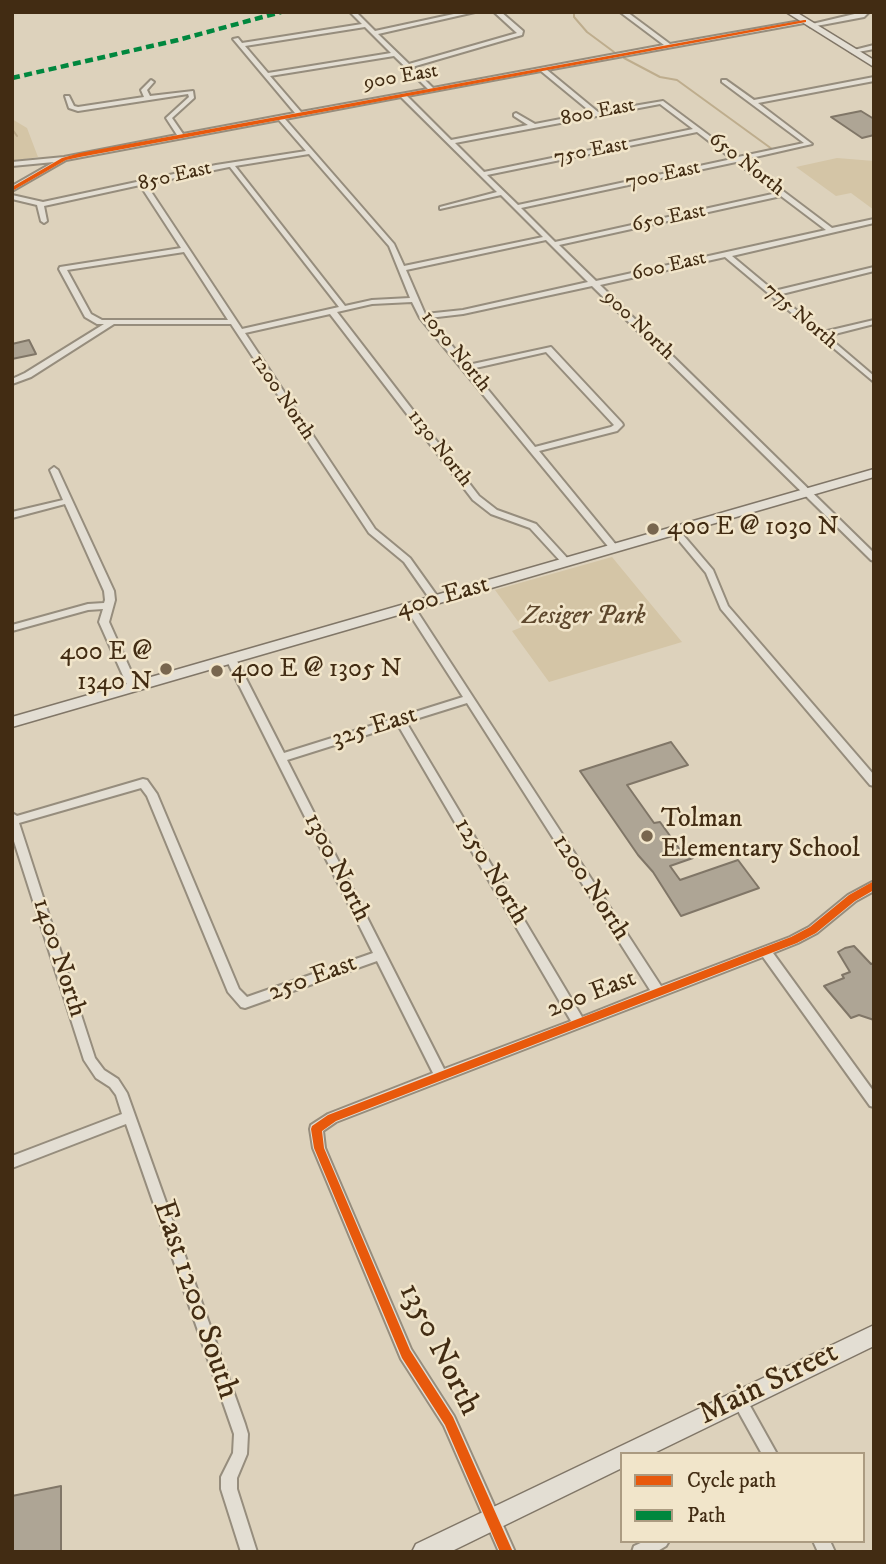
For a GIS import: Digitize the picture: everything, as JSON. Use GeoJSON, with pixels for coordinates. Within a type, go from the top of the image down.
{"type":"FeatureCollection","features":[{"type":"Feature","properties":{"kind":"main road"},"geometry":{"type":"LineString","coordinates":[[790,12],[874,64]]}},
{"type":"Feature","properties":{"kind":"main road","name":"400 East"},"geometry":{"type":"LineString","coordinates":[[12,722],[874,474]]}},
{"type":"Feature","properties":{"kind":"main road","name":"Main Street"},"geometry":{"type":"LineString","coordinates":[[636,1452],[874,1335]]}},
{"type":"Feature","properties":{"kind":"main road","name":"Main Street"},"geometry":{"type":"LineString","coordinates":[[424,1552],[620,1460]]}},
{"type":"Feature","properties":{"kind":"street"},"geometry":{"type":"LineString","coordinates":[[353,12],[432,90]]}},
{"type":"Feature","properties":{"kind":"street"},"geometry":{"type":"LineString","coordinates":[[432,12],[443,19]]}},
{"type":"Feature","properties":{"kind":"street"},"geometry":{"type":"LineString","coordinates":[[374,33],[472,12]]}},
{"type":"Feature","properties":{"kind":"street"},"geometry":{"type":"LineString","coordinates":[[408,66],[516,36],[520,32],[497,12]]}},
{"type":"Feature","properties":{"kind":"street"},"geometry":{"type":"LineString","coordinates":[[623,12],[669,46]]}},
{"type":"Feature","properties":{"kind":"street","name":"900 East"},"geometry":{"type":"LineString","coordinates":[[12,190],[64,159],[542,69],[867,13]]}},
{"type":"Feature","properties":{"kind":"street"},"geometry":{"type":"LineString","coordinates":[[241,45],[366,25]]}},
{"type":"Feature","properties":{"kind":"street"},"geometry":{"type":"LineString","coordinates":[[236,39],[299,114]]}},
{"type":"Feature","properties":{"kind":"street"},"geometry":{"type":"LineString","coordinates":[[853,51],[874,47]]}},
{"type":"Feature","properties":{"kind":"street"},"geometry":{"type":"LineString","coordinates":[[266,75],[395,54]]}},
{"type":"Feature","properties":{"kind":"street"},"geometry":{"type":"LineString","coordinates":[[542,69],[596,114]]}},
{"type":"Feature","properties":{"kind":"street"},"geometry":{"type":"LineString","coordinates":[[724,81],[754,102],[874,79]]}},
{"type":"Feature","properties":{"kind":"street"},"geometry":{"type":"LineString","coordinates":[[147,97],[144,90],[151,82]]}},
{"type":"Feature","properties":{"kind":"street"},"geometry":{"type":"LineString","coordinates":[[66,97],[71,107],[78,109],[191,92],[193,96],[169,118],[181,136]]}},
{"type":"Feature","properties":{"kind":"street","name":"900 North"},"geometry":{"type":"LineString","coordinates":[[402,95],[874,558]]}},
{"type":"Feature","properties":{"kind":"street","name":"800 East"},"geometry":{"type":"LineString","coordinates":[[450,142],[661,102]]}},
{"type":"Feature","properties":{"kind":"street","name":"650 North"},"geometry":{"type":"LineString","coordinates":[[661,102],[830,230]]}},
{"type":"Feature","properties":{"kind":"street","name":"700 East"},"geometry":{"type":"LineString","coordinates":[[516,207],[809,144],[754,102]]}},
{"type":"Feature","properties":{"kind":"street","name":"800 East"},"geometry":{"type":"LineString","coordinates":[[516,115],[534,126]]}},
{"type":"Feature","properties":{"kind":"street","name":"1050 North"},"geometry":{"type":"LineString","coordinates":[[281,118],[392,245],[423,316],[614,548]]}},
{"type":"Feature","properties":{"kind":"street","name":"750 East"},"geometry":{"type":"LineString","coordinates":[[482,174],[700,130]]}},
{"type":"Feature","properties":{"kind":"street","name":"850 East"},"geometry":{"type":"LineString","coordinates":[[12,197],[40,204],[310,152]]}},
{"type":"Feature","properties":{"kind":"street"},"geometry":{"type":"LineString","coordinates":[[12,164],[64,159]]}},
{"type":"Feature","properties":{"kind":"street"},"geometry":{"type":"LineString","coordinates":[[232,166],[344,309]]}},
{"type":"Feature","properties":{"kind":"street","name":"1200 North"},"geometry":{"type":"LineString","coordinates":[[143,185],[372,531],[407,560],[435,600]]}},
{"type":"Feature","properties":{"kind":"street"},"geometry":{"type":"LineString","coordinates":[[442,208],[502,193]]}},
{"type":"Feature","properties":{"kind":"street","name":"650 East"},"geometry":{"type":"LineString","coordinates":[[402,269],[783,194]]}},
{"type":"Feature","properties":{"kind":"street"},"geometry":{"type":"LineString","coordinates":[[40,204],[44,221]]}},
{"type":"Feature","properties":{"kind":"street","name":"600 East"},"geometry":{"type":"LineString","coordinates":[[423,316],[463,312],[874,220]]}},
{"type":"Feature","properties":{"kind":"street"},"geometry":{"type":"LineString","coordinates":[[186,249],[64,267],[88,315],[96,320],[111,323],[234,322]]}},
{"type":"Feature","properties":{"kind":"street","name":"775 North"},"geometry":{"type":"LineString","coordinates":[[726,254],[874,380]]}},
{"type":"Feature","properties":{"kind":"street"},"geometry":{"type":"LineString","coordinates":[[772,294],[874,269]]}},
{"type":"Feature","properties":{"kind":"street"},"geometry":{"type":"LineString","coordinates":[[239,332],[378,302],[414,300]]}},
{"type":"Feature","properties":{"kind":"street","name":"1130 North"},"geometry":{"type":"LineString","coordinates":[[332,311],[476,498],[495,512],[533,526],[566,562]]}},
{"type":"Feature","properties":{"kind":"street"},"geometry":{"type":"LineString","coordinates":[[821,335],[874,322]]}},
{"type":"Feature","properties":{"kind":"street"},"geometry":{"type":"LineString","coordinates":[[12,382],[29,375],[111,323]]}},
{"type":"Feature","properties":{"kind":"street"},"geometry":{"type":"LineString","coordinates":[[467,368],[548,349],[619,426],[534,450]]}},
{"type":"Feature","properties":{"kind":"street"},"geometry":{"type":"LineString","coordinates":[[54,470],[109,590],[104,622],[133,687]]}},
{"type":"Feature","properties":{"kind":"street"},"geometry":{"type":"LineString","coordinates":[[12,515],[68,501]]}},
{"type":"Feature","properties":{"kind":"street"},"geometry":{"type":"LineString","coordinates":[[675,531],[710,572],[723,607],[874,782]]}},
{"type":"Feature","properties":{"kind":"street"},"geometry":{"type":"LineString","coordinates":[[12,628],[88,607],[107,606]]}},
{"type":"Feature","properties":{"kind":"street","name":"1200 North"},"geometry":{"type":"LineString","coordinates":[[410,607],[658,992]]}},
{"type":"Feature","properties":{"kind":"street","name":"1300 North"},"geometry":{"type":"LineString","coordinates":[[231,659],[441,1076]]}},
{"type":"Feature","properties":{"kind":"street","name":"325 East"},"geometry":{"type":"LineString","coordinates":[[281,758],[469,699]]}},
{"type":"Feature","properties":{"kind":"street","name":"1250 North"},"geometry":{"type":"LineString","coordinates":[[400,720],[579,1023]]}},
{"type":"Feature","properties":{"kind":"street","name":"250 East"},"geometry":{"type":"LineString","coordinates":[[13,820],[144,783],[152,794],[234,992],[245,1003],[380,956]]}},
{"type":"Feature","properties":{"kind":"street","name":"1400 North"},"geometry":{"type":"LineString","coordinates":[[13,820],[90,1060]]}},
{"type":"Feature","properties":{"kind":"street","name":"200 East"},"geometry":{"type":"LineString","coordinates":[[316,1129],[332,1118],[765,951],[813,930],[852,898],[874,885]]}},
{"type":"Feature","properties":{"kind":"street"},"geometry":{"type":"LineString","coordinates":[[765,951],[874,1101]]}},
{"type":"Feature","properties":{"kind":"street","name":"East 1200 South"},"geometry":{"type":"LineString","coordinates":[[90,1060],[100,1074],[118,1087],[241,1434],[240,1454],[229,1478],[229,1489],[249,1552]]}},
{"type":"Feature","properties":{"kind":"street"},"geometry":{"type":"LineString","coordinates":[[12,1162],[130,1117]]}},
{"type":"Feature","properties":{"kind":"street","name":"1350 North"},"geometry":{"type":"LineString","coordinates":[[316,1129],[318,1148],[406,1354],[444,1412],[507,1552]]}},
{"type":"Feature","properties":{"kind":"street"},"geometry":{"type":"LineString","coordinates":[[739,1400],[769,1452]]}},
{"type":"Feature","properties":{"kind":"street"},"geometry":{"type":"LineString","coordinates":[[640,1552],[656,1543]]}},
{"type":"Feature","properties":{"kind":"green space"},"geometry":{"type":"Polygon","coordinates":[[[12,119],[27,128],[38,157],[12,161],[12,119]]]}},
{"type":"Feature","properties":{"kind":"green space"},"geometry":{"type":"Polygon","coordinates":[[[837,158],[874,161],[874,210],[851,193],[836,196],[796,167],[837,158]]]}},
{"type":"Feature","properties":{"kind":"green space","name":"Zesiger Park"},"geometry":{"type":"Polygon","coordinates":[[[612,557],[682,642],[549,682],[512,631],[522,627],[495,590],[612,557]]]}},
{"type":"Feature","properties":{"kind":"building"},"geometry":{"type":"Polygon","coordinates":[[[861,111],[874,119],[874,135],[862,138],[831,117],[861,111]]]}},
{"type":"Feature","properties":{"kind":"building"},"geometry":{"type":"Polygon","coordinates":[[[29,340],[36,354],[12,359],[12,344],[29,340]]]}},
{"type":"Feature","properties":{"kind":"building","name":"Tolman Elementary School"},"geometry":{"type":"Polygon","coordinates":[[[671,742],[688,765],[627,785],[654,823],[660,822],[681,851],[687,849],[693,858],[670,866],[680,880],[738,860],[759,888],[681,916],[653,872],[638,855],[580,771],[671,742]]]}},
{"type":"Feature","properties":{"kind":"building"},"geometry":{"type":"Polygon","coordinates":[[[854,946],[871,964],[874,963],[874,1020],[859,1015],[851,1018],[824,986],[844,978],[842,975],[850,972],[838,952],[854,946]]]}},
{"type":"Feature","properties":{"kind":"building"},"geometry":{"type":"Polygon","coordinates":[[[61,1486],[61,1552],[12,1552],[12,1496],[61,1486]]]}},
{"type":"Feature","properties":{"kind":"waterway"},"geometry":{"type":"LineString","coordinates":[[574,12],[574,17],[587,32],[614,52]]}},
{"type":"Feature","properties":{"kind":"waterway"},"geometry":{"type":"LineString","coordinates":[[624,58],[660,77],[677,80],[772,149]]}},
{"type":"Feature","properties":{"kind":"waterway"},"geometry":{"type":"LineString","coordinates":[[12,129],[17,136]]}},
{"type":"Feature","properties":{"kind":"marked path"},"geometry":{"type":"LineString","coordinates":[[12,78],[178,40],[281,12]]}},
{"type":"Feature","properties":{"kind":"cycle path"},"geometry":{"type":"LineString","coordinates":[[12,189],[64,159],[80,155],[804,21]]}},
{"type":"Feature","properties":{"kind":"cycle path"},"geometry":{"type":"LineString","coordinates":[[507,1552],[449,1421],[406,1354],[319,1148],[316,1129],[332,1118],[794,940],[813,930],[852,898],[874,885]]}},
{"type":"Feature","properties":{"kind":"place","name":"400 E @ 1030 N"},"geometry":{"type":"Point","coordinates":[653,529]}},
{"type":"Feature","properties":{"kind":"place","name":"400 E @ 1340 N"},"geometry":{"type":"Point","coordinates":[166,669]}},
{"type":"Feature","properties":{"kind":"place","name":"400 E @ 1305 N"},"geometry":{"type":"Point","coordinates":[217,671]}},
{"type":"Feature","properties":{"kind":"place","name":"Tolman Elementary School"},"geometry":{"type":"Point","coordinates":[647,836]}}]}
